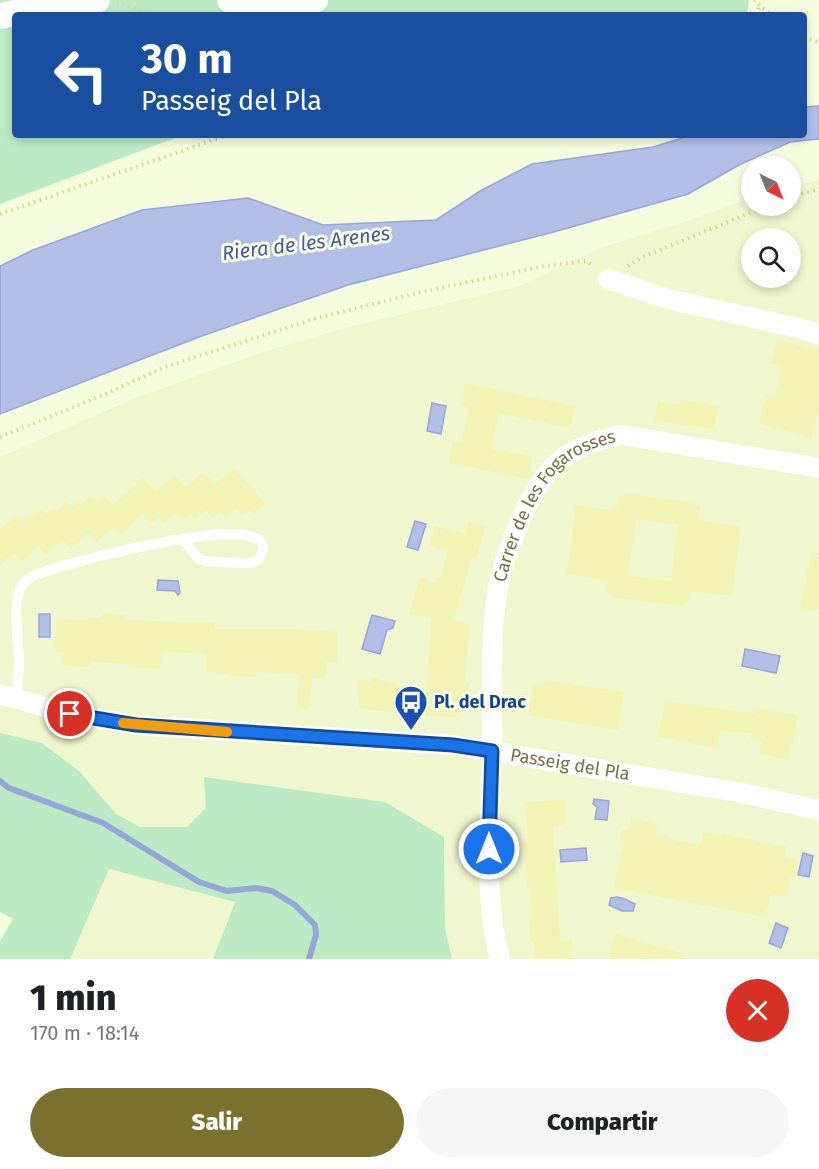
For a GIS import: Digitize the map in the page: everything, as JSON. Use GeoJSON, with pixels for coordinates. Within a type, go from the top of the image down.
{"type":"FeatureCollection","features":[{"type":"Feature","properties":{"kind":"street"},"geometry":{"type":"LineString","coordinates":[[24,12],[97,0]]}},
{"type":"Feature","properties":{"kind":"street"},"geometry":{"type":"LineString","coordinates":[[230,0],[266,2],[315,0]]}},
{"type":"Feature","properties":{"kind":"street"},"geometry":{"type":"LineString","coordinates":[[608,279],[668,299],[799,328],[819,335]]}},
{"type":"Feature","properties":{"kind":"street","name":"Carrer de les Fogarosses"},"geometry":{"type":"LineString","coordinates":[[500,959],[496,944],[490,884],[492,637],[496,598],[510,547],[524,513],[549,473],[563,458],[604,438],[622,435],[819,468]]}},
{"type":"Feature","properties":{"kind":"street","name":"Passeig del Pla"},"geometry":{"type":"LineString","coordinates":[[8,696],[70,714],[136,725],[453,745],[737,792],[819,810]]}},
{"type":"Feature","properties":{"kind":"lane"},"geometry":{"type":"LineString","coordinates":[[8,696],[19,663],[17,603],[22,585],[37,574],[159,542],[184,539],[241,534],[252,536],[262,543],[263,550],[261,558],[253,562],[205,561],[195,555],[184,539]]}},
{"type":"Feature","properties":{"kind":"path"},"geometry":{"type":"LineString","coordinates":[[110,0],[148,12]]}},
{"type":"Feature","properties":{"kind":"path"},"geometry":{"type":"LineString","coordinates":[[757,1],[768,12]]}},
{"type":"Feature","properties":{"kind":"path"},"geometry":{"type":"LineString","coordinates":[[0,214],[219,138]]}},
{"type":"Feature","properties":{"kind":"path"},"geometry":{"type":"LineString","coordinates":[[801,194],[819,189]]}},
{"type":"Feature","properties":{"kind":"path"},"geometry":{"type":"LineString","coordinates":[[0,437],[165,367],[317,318],[421,292],[545,266],[586,261],[608,279],[640,258],[743,216]]}},
{"type":"Feature","properties":{"kind":"shaded area"},"geometry":{"type":"Polygon","coordinates":[[[0,0],[749,0],[747,12],[12,12],[12,138],[175,138],[0,204],[0,0]]]}},
{"type":"Feature","properties":{"kind":"shaded area"},"geometry":{"type":"Polygon","coordinates":[[[819,180],[819,959],[452,959],[445,928],[444,837],[205,777],[206,808],[187,827],[140,827],[116,814],[79,771],[42,743],[0,733],[0,457],[135,398],[260,353],[345,328],[522,285],[600,248],[741,202],[741,216],[801,216],[801,184],[819,180]]]}},
{"type":"Feature","properties":{"kind":"shaded area"},"geometry":{"type":"Polygon","coordinates":[[[0,733],[42,743],[79,771],[116,814],[140,827],[187,827],[206,808],[204,777],[385,802],[444,837],[445,928],[452,959],[213,959],[235,902],[109,869],[70,959],[0,959],[0,941],[13,919],[0,912],[0,733]]]}},
{"type":"Feature","properties":{"kind":"shaded area"},"geometry":{"type":"Polygon","coordinates":[[[108,869],[235,902],[213,959],[70,959],[108,869]]]}},
{"type":"Feature","properties":{"kind":"water","name":"Riera de les Arenes"},"geometry":{"type":"Polygon","coordinates":[[[819,106],[819,139],[790,142],[759,156],[741,156],[741,164],[688,194],[550,233],[348,285],[199,337],[0,414],[0,266],[33,250],[142,210],[248,198],[323,225],[436,220],[480,191],[532,164],[653,147],[682,138],[807,138],[807,107],[819,106]]]}},
{"type":"Feature","properties":{"kind":"water"},"geometry":{"type":"Polygon","coordinates":[[[432,403],[446,406],[441,434],[427,431],[432,403]]]}},
{"type":"Feature","properties":{"kind":"water"},"geometry":{"type":"Polygon","coordinates":[[[415,521],[426,524],[418,550],[407,547],[415,521]]]}},
{"type":"Feature","properties":{"kind":"water"},"geometry":{"type":"Polygon","coordinates":[[[158,580],[178,581],[180,593],[178,595],[175,591],[157,590],[158,580]]]}},
{"type":"Feature","properties":{"kind":"water"},"geometry":{"type":"Polygon","coordinates":[[[39,614],[50,614],[50,637],[39,637],[39,614]]]}},
{"type":"Feature","properties":{"kind":"water"},"geometry":{"type":"Polygon","coordinates":[[[372,615],[395,621],[393,628],[387,630],[380,654],[362,649],[372,615]]]}},
{"type":"Feature","properties":{"kind":"water"},"geometry":{"type":"Polygon","coordinates":[[[745,649],[780,656],[776,673],[742,666],[745,649]]]}},
{"type":"Feature","properties":{"kind":"water"},"geometry":{"type":"Polygon","coordinates":[[[594,799],[609,801],[607,820],[595,819],[597,807],[593,804],[594,799]]]}},
{"type":"Feature","properties":{"kind":"water"},"geometry":{"type":"Polygon","coordinates":[[[586,848],[587,860],[561,862],[560,850],[586,848]]]}},
{"type":"Feature","properties":{"kind":"water"},"geometry":{"type":"Polygon","coordinates":[[[803,853],[813,856],[809,877],[798,875],[803,853]]]}},
{"type":"Feature","properties":{"kind":"water"},"geometry":{"type":"Polygon","coordinates":[[[617,897],[635,904],[633,911],[622,911],[609,905],[611,898],[617,897]]]}},
{"type":"Feature","properties":{"kind":"water"},"geometry":{"type":"Polygon","coordinates":[[[776,923],[788,928],[781,948],[769,943],[776,923]]]}},
{"type":"Feature","properties":{"kind":"building"},"geometry":{"type":"Polygon","coordinates":[[[777,340],[819,350],[819,408],[811,438],[758,423],[766,394],[775,396],[782,366],[771,364],[777,340]]]}},
{"type":"Feature","properties":{"kind":"building"},"geometry":{"type":"Polygon","coordinates":[[[465,383],[575,406],[570,428],[498,413],[491,449],[532,457],[528,479],[449,463],[453,441],[462,442],[469,407],[461,405],[465,383]]]}},
{"type":"Feature","properties":{"kind":"building"},"geometry":{"type":"Polygon","coordinates":[[[681,400],[718,406],[714,429],[655,421],[658,401],[679,405],[681,400]]]}},
{"type":"Feature","properties":{"kind":"building"},"geometry":{"type":"Polygon","coordinates":[[[234,468],[266,504],[255,514],[250,509],[243,515],[235,507],[225,517],[220,512],[213,518],[206,510],[195,519],[190,514],[183,521],[175,513],[164,523],[159,518],[152,524],[143,514],[121,535],[114,527],[96,542],[88,533],[71,549],[63,540],[46,555],[38,546],[21,562],[13,553],[0,565],[0,530],[16,515],[22,521],[28,516],[31,518],[41,509],[46,515],[53,508],[56,511],[66,502],[71,508],[78,502],[81,505],[91,495],[97,501],[104,495],[113,505],[143,478],[156,492],[174,475],[186,488],[203,472],[215,485],[234,468]]]}},
{"type":"Feature","properties":{"kind":"building"},"geometry":{"type":"Polygon","coordinates":[[[625,494],[695,503],[695,506],[700,506],[698,520],[741,526],[732,596],[689,591],[688,604],[682,603],[682,606],[612,597],[612,594],[607,593],[608,581],[567,574],[576,505],[618,509],[619,496],[625,496],[625,494]],[[636,519],[628,576],[671,581],[678,525],[636,519]]]}},
{"type":"Feature","properties":{"kind":"building"},"geometry":{"type":"Polygon","coordinates":[[[469,521],[486,526],[476,559],[472,558],[454,620],[470,625],[465,682],[469,682],[467,708],[459,707],[459,713],[455,714],[455,717],[425,716],[431,617],[409,614],[420,578],[438,583],[448,551],[429,545],[435,526],[465,534],[469,521]]]}},
{"type":"Feature","properties":{"kind":"building"},"geometry":{"type":"Polygon","coordinates":[[[812,552],[819,553],[819,610],[816,609],[816,612],[800,609],[812,552]]]}},
{"type":"Feature","properties":{"kind":"building"},"geometry":{"type":"Polygon","coordinates":[[[102,613],[126,615],[126,620],[215,623],[214,629],[292,629],[338,632],[337,662],[327,662],[326,678],[313,678],[308,709],[297,708],[299,674],[257,672],[257,677],[206,672],[207,655],[198,653],[161,652],[160,669],[132,667],[132,664],[91,662],[91,667],[63,666],[64,652],[55,652],[56,619],[88,620],[88,618],[102,618],[102,613]]]}},
{"type":"Feature","properties":{"kind":"building"},"geometry":{"type":"Polygon","coordinates":[[[373,678],[402,685],[396,713],[358,708],[360,679],[372,682],[373,678]]]}},
{"type":"Feature","properties":{"kind":"building"},"geometry":{"type":"Polygon","coordinates":[[[544,680],[624,692],[618,730],[528,715],[533,684],[543,686],[544,680]]]}},
{"type":"Feature","properties":{"kind":"building"},"geometry":{"type":"Polygon","coordinates":[[[665,701],[754,714],[755,708],[798,715],[788,760],[759,754],[762,742],[750,740],[752,733],[720,731],[717,748],[658,737],[665,701]]]}},
{"type":"Feature","properties":{"kind":"building"},"geometry":{"type":"Polygon","coordinates":[[[565,800],[566,825],[553,826],[560,941],[572,940],[572,959],[535,959],[529,919],[532,919],[530,888],[527,888],[525,842],[528,842],[525,802],[565,800]]]}},
{"type":"Feature","properties":{"kind":"building"},"geometry":{"type":"Polygon","coordinates":[[[631,818],[658,824],[656,834],[669,836],[668,839],[701,845],[703,832],[787,847],[785,857],[799,860],[795,877],[791,876],[787,897],[771,894],[765,917],[614,888],[623,845],[619,844],[622,829],[628,830],[631,818]]]}},
{"type":"Feature","properties":{"kind":"building"},"geometry":{"type":"Polygon","coordinates":[[[615,934],[687,955],[687,959],[608,959],[615,934]]]}},
{"type":"Feature","properties":{"kind":"waterway"},"geometry":{"type":"LineString","coordinates":[[0,781],[9,788],[103,823],[199,882],[227,891],[257,888],[272,891],[295,905],[315,925],[316,935],[309,959]]}},
{"type":"Feature","properties":{"kind":"slow traffic"},"geometry":{"type":"LineString","coordinates":[[123,723],[227,732]]}},
{"type":"Feature","properties":{"kind":"place","name":"Pl. del Drac"},"geometry":{"type":"Point","coordinates":[411,731]}},
{"type":"Feature","properties":{"kind":"route"},"geometry":{"type":"LineString","coordinates":[[70,714],[136,725],[453,745],[492,751],[489,849]]}}]}
